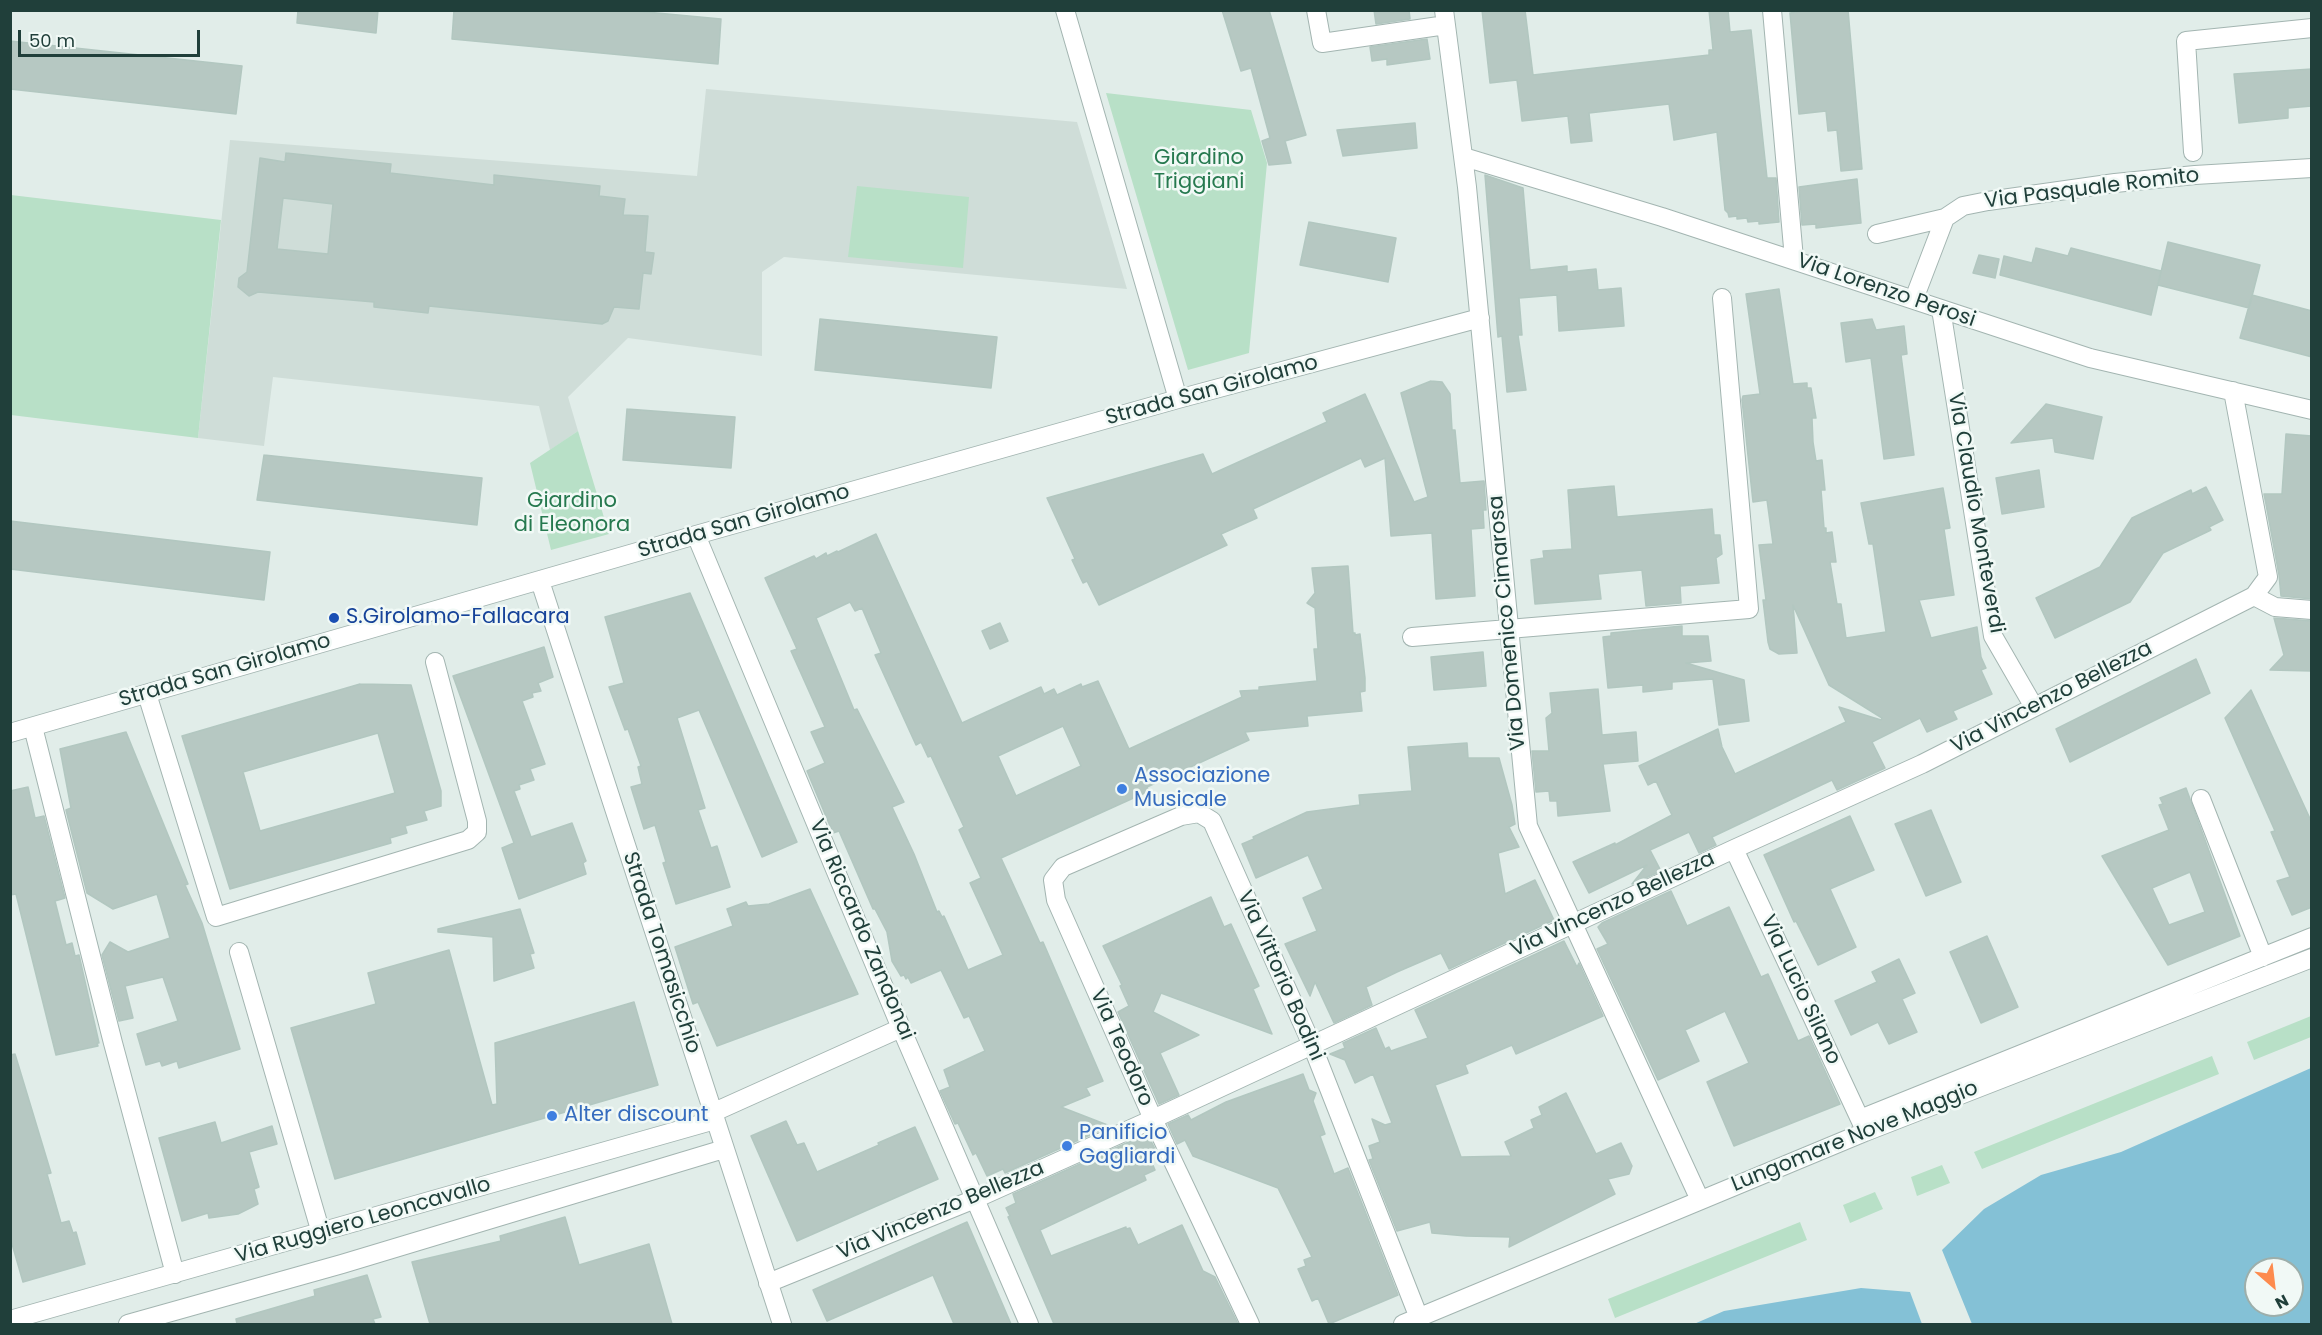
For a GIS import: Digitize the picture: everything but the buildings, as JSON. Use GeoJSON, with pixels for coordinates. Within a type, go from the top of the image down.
{"type":"FeatureCollection","features":[{"type":"Feature","properties":{"kind":"street"},"geometry":{"type":"LineString","coordinates":[[1065,10],[1178,399]]}},
{"type":"Feature","properties":{"kind":"street"},"geometry":{"type":"LineString","coordinates":[[1316,10],[1322,43],[1445,18]]}},
{"type":"Feature","properties":{"kind":"street"},"geometry":{"type":"LineString","coordinates":[[1772,10],[1794,259]]}},
{"type":"Feature","properties":{"kind":"street","name":"Via Domenico Cimarosa"},"geometry":{"type":"LineString","coordinates":[[1445,18],[1464,157],[1528,826],[1700,1200]]}},
{"type":"Feature","properties":{"kind":"street"},"geometry":{"type":"LineString","coordinates":[[2193,152],[2186,40],[2312,28]]}},
{"type":"Feature","properties":{"kind":"street","name":"Via Lorenzo Perosi"},"geometry":{"type":"LineString","coordinates":[[1464,157],[1794,259],[2090,358],[2312,410]]}},
{"type":"Feature","properties":{"kind":"street","name":"Via Pasquale Romito"},"geometry":{"type":"LineString","coordinates":[[1877,234],[1945,218],[1963,206],[1988,201],[2115,183],[2195,175],[2312,168]]}},
{"type":"Feature","properties":{"kind":"street"},"geometry":{"type":"LineString","coordinates":[[1914,299],[1945,218]]}},
{"type":"Feature","properties":{"kind":"street"},"geometry":{"type":"LineString","coordinates":[[1413,637],[1749,609],[1722,298]]}},
{"type":"Feature","properties":{"kind":"street","name":"Via Claudio Monteverdi"},"geometry":{"type":"LineString","coordinates":[[1941,309],[1993,636],[2034,707]]}},
{"type":"Feature","properties":{"kind":"street","name":"Strada San Girolamo"},"geometry":{"type":"LineString","coordinates":[[10,733],[696,535],[1178,399],[1480,318]]}},
{"type":"Feature","properties":{"kind":"street"},"geometry":{"type":"LineString","coordinates":[[2233,391],[2268,577],[2254,596],[2275,607],[2312,610]]}},
{"type":"Feature","properties":{"kind":"street","name":"Via Riccardo Zandonai"},"geometry":{"type":"LineString","coordinates":[[696,535],[901,1028],[1029,1324]]}},
{"type":"Feature","properties":{"kind":"street","name":"Strada Tomasicchio"},"geometry":{"type":"LineString","coordinates":[[540,581],[782,1324]]}},
{"type":"Feature","properties":{"kind":"street","name":"Via Vincenzo Bellezza"},"geometry":{"type":"LineString","coordinates":[[768,1283],[975,1199],[1153,1119],[1573,923],[1922,764],[2254,596]]}},
{"type":"Feature","properties":{"kind":"street"},"geometry":{"type":"LineString","coordinates":[[147,694],[216,917],[468,840],[477,832],[477,821],[435,662]]}},
{"type":"Feature","properties":{"kind":"street"},"geometry":{"type":"LineString","coordinates":[[33,727],[112,1043],[176,1274]]}},
{"type":"Feature","properties":{"kind":"street"},"geometry":{"type":"LineString","coordinates":[[2201,799],[2263,957]]}},
{"type":"Feature","properties":{"kind":"street","name":"Via Vittorio Bodini"},"geometry":{"type":"LineString","coordinates":[[1056,900],[1053,880],[1063,867],[1181,816],[1199,813],[1212,821],[1312,1045],[1411,1321]]}},
{"type":"Feature","properties":{"kind":"street","name":"Via Lucio Silano"},"geometry":{"type":"LineString","coordinates":[[1734,849],[1863,1125]]}},
{"type":"Feature","properties":{"kind":"street","name":"Via Teodoro"},"geometry":{"type":"LineString","coordinates":[[1056,900],[1153,1119],[1250,1324]]}},
{"type":"Feature","properties":{"kind":"street"},"geometry":{"type":"LineString","coordinates":[[1863,1125],[2312,937]]}},
{"type":"Feature","properties":{"kind":"street"},"geometry":{"type":"LineString","coordinates":[[239,952],[321,1233]]}},
{"type":"Feature","properties":{"kind":"street","name":"Lungomare Nove Maggio"},"geometry":{"type":"LineString","coordinates":[[1411,1321],[1700,1200],[1863,1125],[2312,958]]}},
{"type":"Feature","properties":{"kind":"street","name":"Via Ruggiero Leoncavallo"},"geometry":{"type":"LineString","coordinates":[[10,1320],[321,1233],[714,1116],[901,1028]]}},
{"type":"Feature","properties":{"kind":"street","name":"Via Ruggiero Leoncavallo"},"geometry":{"type":"LineString","coordinates":[[128,1324],[342,1264],[724,1149]]}},
{"type":"Feature","properties":{"kind":"shaded area"},"geometry":{"type":"Polygon","coordinates":[[[706,89],[1077,122],[1127,289],[784,257],[762,272],[762,356],[628,338],[568,397],[578,431],[550,450],[539,406],[273,377],[264,446],[198,438],[230,140],[697,176],[706,89]]]}},
{"type":"Feature","properties":{"kind":"green space","name":"Giardino Triggiani"},"geometry":{"type":"Polygon","coordinates":[[[1106,93],[1251,110],[1267,163],[1249,353],[1188,370],[1106,93]]]}},
{"type":"Feature","properties":{"kind":"green space"},"geometry":{"type":"Polygon","coordinates":[[[857,186],[969,197],[963,268],[848,257],[857,186]]]}},
{"type":"Feature","properties":{"kind":"green space"},"geometry":{"type":"Polygon","coordinates":[[[11,195],[221,220],[198,438],[11,415],[11,195]]]}},
{"type":"Feature","properties":{"kind":"green space","name":"Giardino di Eleonora"},"geometry":{"type":"Polygon","coordinates":[[[578,431],[609,534],[551,550],[530,463],[578,431]]]}},
{"type":"Feature","properties":{"kind":"green space"},"geometry":{"type":"Polygon","coordinates":[[[2311,1016],[2311,1037],[2254,1060],[2247,1042],[2311,1016]]]}},
{"type":"Feature","properties":{"kind":"green space"},"geometry":{"type":"Polygon","coordinates":[[[2212,1056],[2219,1074],[1982,1169],[1974,1152],[2212,1056]]]}},
{"type":"Feature","properties":{"kind":"green space"},"geometry":{"type":"Polygon","coordinates":[[[1942,1165],[1950,1183],[1917,1196],[1911,1177],[1942,1165]]]}},
{"type":"Feature","properties":{"kind":"green space"},"geometry":{"type":"Polygon","coordinates":[[[1875,1192],[1883,1209],[1850,1223],[1843,1205],[1875,1192]]]}},
{"type":"Feature","properties":{"kind":"green space"},"geometry":{"type":"Polygon","coordinates":[[[1800,1222],[1807,1240],[1615,1318],[1608,1299],[1800,1222]]]}},
{"type":"Feature","properties":{"kind":"water"},"geometry":{"type":"Polygon","coordinates":[[[2311,1068],[2311,1324],[1972,1324],[1942,1250],[1984,1209],[2041,1175],[2121,1152],[2311,1068]]]}},
{"type":"Feature","properties":{"kind":"water"},"geometry":{"type":"Polygon","coordinates":[[[1861,1288],[1910,1292],[1922,1324],[1694,1324],[1724,1311],[1861,1288]]]}},
{"type":"Feature","properties":{"kind":"place","name":"S.Girolamo-Fallacara"},"geometry":{"type":"Point","coordinates":[334,618]}},
{"type":"Feature","properties":{"kind":"place","name":"Associazione Musicale"},"geometry":{"type":"Point","coordinates":[1122,789]}},
{"type":"Feature","properties":{"kind":"place","name":"Alter discount"},"geometry":{"type":"Point","coordinates":[552,1116]}},
{"type":"Feature","properties":{"kind":"place","name":"Panificio Gagliardi"},"geometry":{"type":"Point","coordinates":[1067,1146]}}]}
